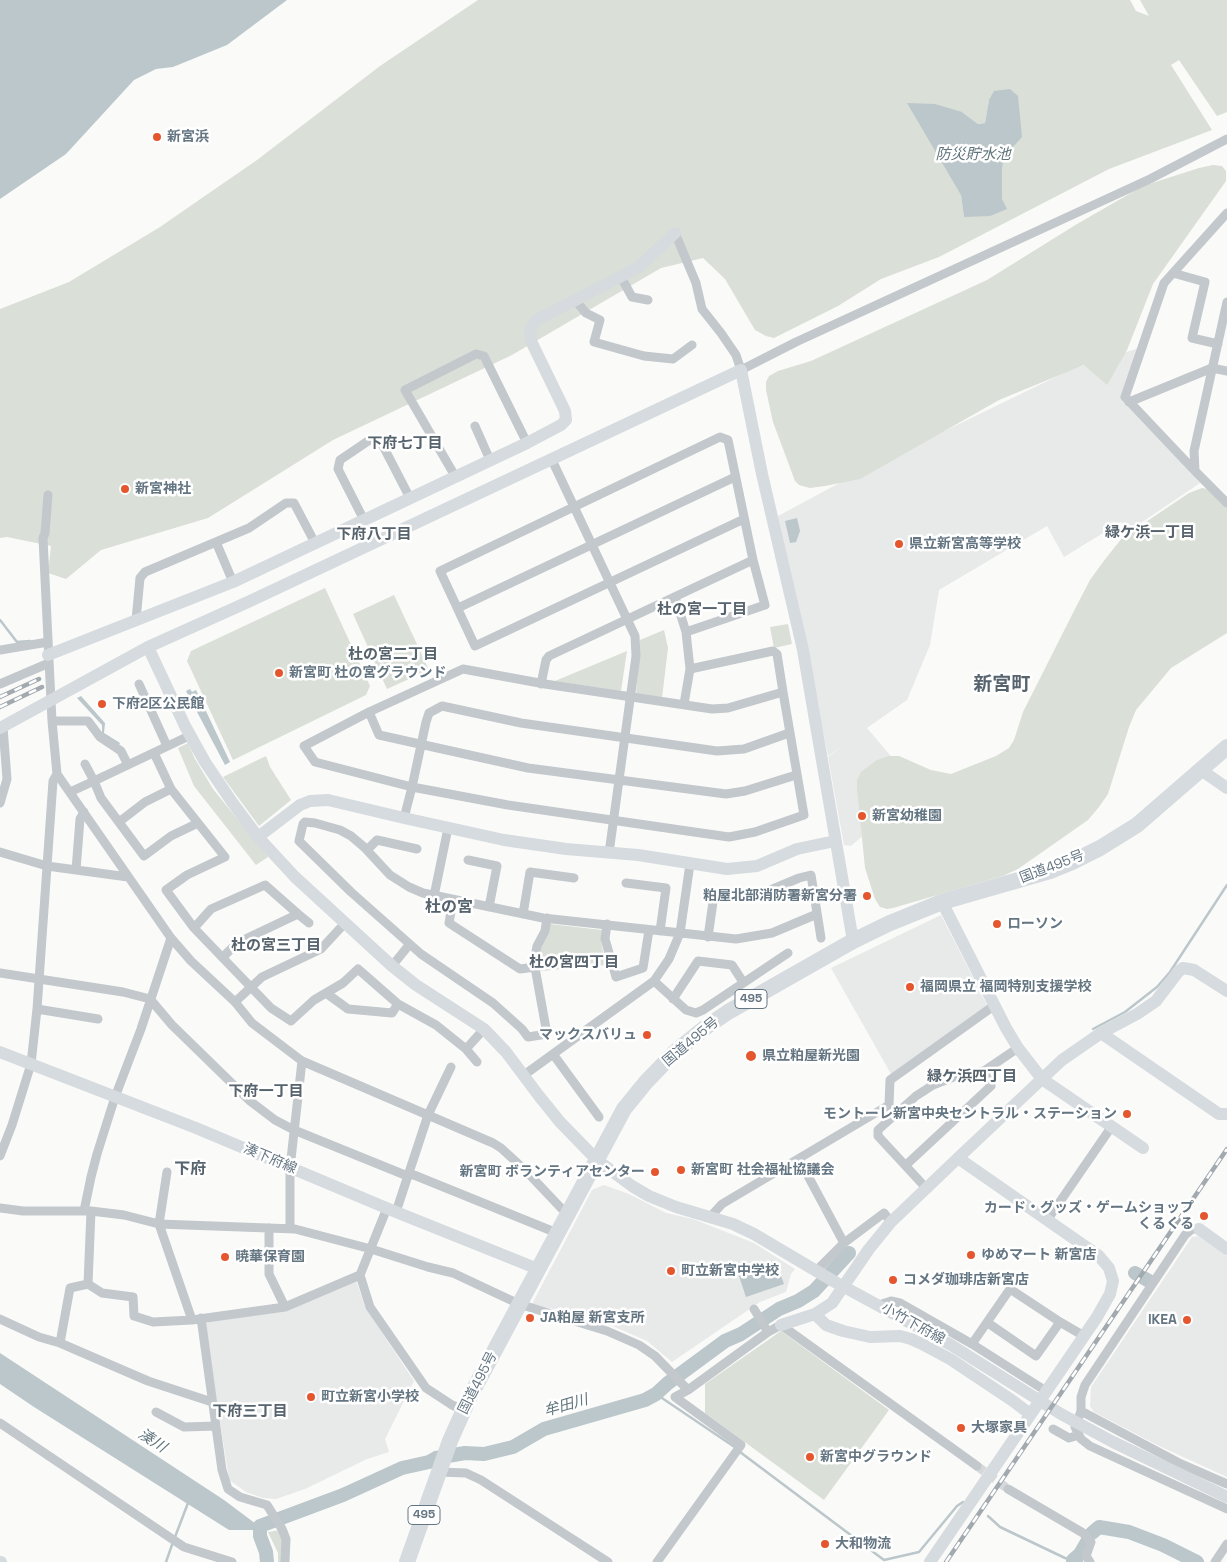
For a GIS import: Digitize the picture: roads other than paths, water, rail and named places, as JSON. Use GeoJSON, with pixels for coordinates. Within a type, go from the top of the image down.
{"type":"FeatureCollection","features":[{"type":"Feature","properties":{"kind":"highway","name":"国道495号"},"geometry":{"type":"LineString","coordinates":[[439,1470],[464,1410],[624,1109],[681,1047],[728,1012],[853,941],[890,923],[942,902],[1050,871],[1107,844],[1136,825],[1227,747]]}},
{"type":"Feature","properties":{"kind":"highway","name":"495"},"geometry":{"type":"LineString","coordinates":[[407,1562],[439,1470]]}},
{"type":"Feature","properties":{"kind":"street"},"geometry":{"type":"LineString","coordinates":[[0,804],[6,779],[1,727],[148,647],[248,602],[741,370],[796,342],[1150,179],[1227,139]]}},
{"type":"Feature","properties":{"kind":"street"},"geometry":{"type":"LineString","coordinates":[[1227,213],[1164,283],[1125,397],[1227,503]]}},
{"type":"Feature","properties":{"kind":"street"},"geometry":{"type":"LineString","coordinates":[[0,684],[48,654],[233,582],[527,443],[561,425],[566,420],[565,411],[531,341],[532,326],[537,320],[639,268],[675,233],[696,283],[702,309],[722,333],[736,355],[741,370],[762,474],[803,650],[853,941]]}},
{"type":"Feature","properties":{"kind":"street"},"geometry":{"type":"LineString","coordinates":[[1173,273],[1205,282],[1192,338],[1218,344]]}},
{"type":"Feature","properties":{"kind":"street"},"geometry":{"type":"LineString","coordinates":[[621,277],[632,297],[648,300]]}},
{"type":"Feature","properties":{"kind":"street"},"geometry":{"type":"LineString","coordinates":[[576,301],[586,313],[600,320],[594,342],[644,356],[673,359],[692,345]]}},
{"type":"Feature","properties":{"kind":"street"},"geometry":{"type":"LineString","coordinates":[[1196,471],[1194,451],[1212,368],[1218,344],[1224,331],[1227,302]]}},
{"type":"Feature","properties":{"kind":"street"},"geometry":{"type":"LineString","coordinates":[[455,476],[405,390],[476,354],[484,356],[527,443]]}},
{"type":"Feature","properties":{"kind":"street"},"geometry":{"type":"LineString","coordinates":[[1129,402],[1212,368],[1227,372]]}},
{"type":"Feature","properties":{"kind":"street"},"geometry":{"type":"LineString","coordinates":[[474,426],[490,460]]}},
{"type":"Feature","properties":{"kind":"street"},"geometry":{"type":"LineString","coordinates":[[686,632],[764,605],[728,440],[720,437],[440,571],[475,646],[744,518]]}},
{"type":"Feature","properties":{"kind":"street"},"geometry":{"type":"LineString","coordinates":[[364,520],[338,469],[340,460],[371,439],[381,442],[410,498]]}},
{"type":"Feature","properties":{"kind":"street"},"geometry":{"type":"LineString","coordinates":[[551,458],[635,636],[636,656],[609,853]]}},
{"type":"Feature","properties":{"kind":"street"},"geometry":{"type":"LineString","coordinates":[[458,608],[735,477]]}},
{"type":"Feature","properties":{"kind":"street"},"geometry":{"type":"LineString","coordinates":[[48,495],[43,538],[50,701],[57,774],[171,938],[191,961],[235,1002],[252,1023],[302,1061],[501,1148],[568,1212]]}},
{"type":"Feature","properties":{"kind":"street"},"geometry":{"type":"LineString","coordinates":[[136,620],[140,578],[145,572],[250,528],[286,503],[294,504],[315,543]]}},
{"type":"Feature","properties":{"kind":"street"},"geometry":{"type":"LineString","coordinates":[[216,542],[233,582]]}},
{"type":"Feature","properties":{"kind":"street"},"geometry":{"type":"LineString","coordinates":[[542,684],[546,660],[549,656],[753,560]]}},
{"type":"Feature","properties":{"kind":"street"},"geometry":{"type":"LineString","coordinates":[[675,597],[686,632],[690,669],[684,704]]}},
{"type":"Feature","properties":{"kind":"street","name":"小竹下府線"},"geometry":{"type":"LineString","coordinates":[[148,647],[190,735],[213,776],[258,837],[295,877],[392,966],[416,985],[484,1029],[506,1052],[560,1122],[597,1160],[649,1196],[676,1207],[711,1216],[754,1234],[839,1284],[951,1345],[1061,1414],[1113,1442],[1227,1497]]}},
{"type":"Feature","properties":{"kind":"street"},"geometry":{"type":"LineString","coordinates":[[0,650],[48,654]]}},
{"type":"Feature","properties":{"kind":"street"},"geometry":{"type":"LineString","coordinates":[[690,669],[773,650],[777,654],[804,815],[755,832],[730,837],[613,821],[508,805],[412,787],[315,762],[304,746],[369,712],[463,669],[542,684],[712,709],[728,708],[783,692]]}},
{"type":"Feature","properties":{"kind":"street"},"geometry":{"type":"LineString","coordinates":[[139,684],[167,746]]}},
{"type":"Feature","properties":{"kind":"street"},"geometry":{"type":"LineString","coordinates":[[404,818],[429,713],[442,706],[521,723],[728,751],[744,749],[789,733]]}},
{"type":"Feature","properties":{"kind":"street"},"geometry":{"type":"LineString","coordinates":[[369,712],[379,735],[528,768],[726,794],[745,792],[796,775]]}},
{"type":"Feature","properties":{"kind":"street"},"geometry":{"type":"LineString","coordinates":[[52,722],[88,720],[100,737],[122,751],[128,765]]}},
{"type":"Feature","properties":{"kind":"street"},"geometry":{"type":"LineString","coordinates":[[70,792],[190,735]]}},
{"type":"Feature","properties":{"kind":"street"},"geometry":{"type":"LineString","coordinates":[[154,753],[171,789],[225,857],[187,875],[166,890],[194,928],[271,1008],[291,1021],[314,1000],[343,983],[358,969],[398,1004],[436,1025],[466,1049],[477,1062]]}},
{"type":"Feature","properties":{"kind":"street"},"geometry":{"type":"LineString","coordinates":[[85,764],[101,798],[144,856],[171,836],[198,823]]}},
{"type":"Feature","properties":{"kind":"street"},"geometry":{"type":"LineString","coordinates":[[1201,770],[1227,788]]}},
{"type":"Feature","properties":{"kind":"street"},"geometry":{"type":"LineString","coordinates":[[0,1156],[12,1125],[30,1064],[37,1009],[53,781],[57,774]]}},
{"type":"Feature","properties":{"kind":"street"},"geometry":{"type":"LineString","coordinates":[[119,822],[145,802],[171,789]]}},
{"type":"Feature","properties":{"kind":"street"},"geometry":{"type":"LineString","coordinates":[[258,837],[300,805],[318,800],[338,801],[504,840],[566,849],[638,855],[728,869],[746,868],[769,862],[802,848],[835,841]]}},
{"type":"Feature","properties":{"kind":"street"},"geometry":{"type":"LineString","coordinates":[[76,870],[80,818],[84,812]]}},
{"type":"Feature","properties":{"kind":"street"},"geometry":{"type":"LineString","coordinates":[[547,918],[545,931],[537,946],[534,962],[547,1034],[528,1037],[493,1003],[409,945],[351,892],[299,841],[303,824],[305,822],[340,830],[351,836],[367,850],[390,876],[409,887],[434,896],[523,914],[736,939],[752,938],[786,928],[817,914]]}},
{"type":"Feature","properties":{"kind":"street"},"geometry":{"type":"LineString","coordinates":[[434,896],[448,828]]}},
{"type":"Feature","properties":{"kind":"street"},"geometry":{"type":"LineString","coordinates":[[367,850],[377,840],[417,849]]}},
{"type":"Feature","properties":{"kind":"street"},"geometry":{"type":"LineString","coordinates":[[0,852],[47,866],[128,877]]}},
{"type":"Feature","properties":{"kind":"street"},"geometry":{"type":"LineString","coordinates":[[468,860],[498,866],[489,907]]}},
{"type":"Feature","properties":{"kind":"street"},"geometry":{"type":"LineString","coordinates":[[524,1075],[654,981],[669,959],[680,933],[690,864]]}},
{"type":"Feature","properties":{"kind":"street"},"geometry":{"type":"LineString","coordinates":[[523,914],[530,872],[574,878]]}},
{"type":"Feature","properties":{"kind":"street"},"geometry":{"type":"LineString","coordinates":[[708,937],[714,895],[729,897],[756,894],[811,875],[821,938]]}},
{"type":"Feature","properties":{"kind":"street"},"geometry":{"type":"LineString","coordinates":[[626,883],[666,888],[660,931]]}},
{"type":"Feature","properties":{"kind":"street"},"geometry":{"type":"LineString","coordinates":[[194,928],[211,910],[265,885],[309,923]]}},
{"type":"Feature","properties":{"kind":"street"},"geometry":{"type":"LineString","coordinates":[[453,900],[449,923],[520,969],[535,967]]}},
{"type":"Feature","properties":{"kind":"street"},"geometry":{"type":"LineString","coordinates":[[942,902],[1018,1048],[1042,1079],[1143,1148]]}},
{"type":"Feature","properties":{"kind":"street"},"geometry":{"type":"LineString","coordinates":[[223,958],[237,943],[298,914]]}},
{"type":"Feature","properties":{"kind":"street"},"geometry":{"type":"LineString","coordinates":[[235,1002],[262,977],[321,950],[345,923]]}},
{"type":"Feature","properties":{"kind":"street"},"geometry":{"type":"LineString","coordinates":[[607,924],[605,939],[616,977],[643,968],[649,930]]}},
{"type":"Feature","properties":{"kind":"street"},"geometry":{"type":"LineString","coordinates":[[88,1284],[90,1177],[115,1097],[171,938]]}},
{"type":"Feature","properties":{"kind":"street"},"geometry":{"type":"LineString","coordinates":[[392,966],[409,945]]}},
{"type":"Feature","properties":{"kind":"street"},"geometry":{"type":"LineString","coordinates":[[654,981],[686,1010],[696,1013],[788,954]]}},
{"type":"Feature","properties":{"kind":"street"},"geometry":{"type":"LineString","coordinates":[[673,999],[698,961],[732,965],[743,982]]}},
{"type":"Feature","properties":{"kind":"street"},"geometry":{"type":"LineString","coordinates":[[657,1562],[741,1445],[675,1397],[768,1332],[781,1325],[815,1314],[832,1303],[839,1284],[891,1222],[958,1158],[1062,1060],[1101,1033],[1137,1014],[1151,1004],[1165,991],[1183,968],[1194,970],[1227,992]]}},
{"type":"Feature","properties":{"kind":"street"},"geometry":{"type":"LineString","coordinates":[[0,972],[122,992],[150,999],[172,1025],[250,1101],[275,1120],[294,1130],[405,1175],[414,1175],[557,1233]]}},
{"type":"Feature","properties":{"kind":"street"},"geometry":{"type":"LineString","coordinates":[[326,993],[348,1009],[392,1013],[398,1004]]}},
{"type":"Feature","properties":{"kind":"street"},"geometry":{"type":"LineString","coordinates":[[711,1216],[722,1204],[889,1105],[890,1080],[995,1005]]}},
{"type":"Feature","properties":{"kind":"street"},"geometry":{"type":"LineString","coordinates":[[37,1009],[98,1018]]}},
{"type":"Feature","properties":{"kind":"street"},"geometry":{"type":"LineString","coordinates":[[466,1049],[484,1029]]}},
{"type":"Feature","properties":{"kind":"street"},"geometry":{"type":"LineString","coordinates":[[1101,1033],[1219,1114],[1227,1114]]}},
{"type":"Feature","properties":{"kind":"street"},"geometry":{"type":"LineString","coordinates":[[927,1189],[878,1136],[878,1130],[916,1096],[933,1085],[956,1076],[984,1071],[1018,1048]]}},
{"type":"Feature","properties":{"kind":"street","name":"湊下府線"},"geometry":{"type":"LineString","coordinates":[[0,1052],[538,1269]]}},
{"type":"Feature","properties":{"kind":"street"},"geometry":{"type":"LineString","coordinates":[[553,1054],[599,1116]]}},
{"type":"Feature","properties":{"kind":"street"},"geometry":{"type":"LineString","coordinates":[[290,1229],[290,1168],[302,1061]]}},
{"type":"Feature","properties":{"kind":"street"},"geometry":{"type":"LineString","coordinates":[[451,1066],[428,1115],[408,1175],[360,1275],[370,1306],[426,1388],[452,1405],[464,1410]]}},
{"type":"Feature","properties":{"kind":"street"},"geometry":{"type":"LineString","coordinates":[[906,1165],[991,1086],[984,1071]]}},
{"type":"Feature","properties":{"kind":"street"},"geometry":{"type":"LineString","coordinates":[[1048,1219],[1112,1126]]}},
{"type":"Feature","properties":{"kind":"street"},"geometry":{"type":"LineString","coordinates":[[930,1562],[1084,1336],[1110,1294],[1112,1274],[1100,1256],[958,1158]]}},
{"type":"Feature","properties":{"kind":"street"},"geometry":{"type":"LineString","coordinates":[[799,1159],[844,1243]]}},
{"type":"Feature","properties":{"kind":"street"},"geometry":{"type":"LineString","coordinates":[[167,1172],[159,1224],[196,1319],[212,1402],[222,1470],[228,1489],[240,1497],[267,1505],[270,1509],[286,1539],[285,1562]]}},
{"type":"Feature","properties":{"kind":"street"},"geometry":{"type":"LineString","coordinates":[[0,1208],[23,1211],[88,1211],[124,1215],[159,1224],[290,1229],[371,1249],[453,1273],[520,1304],[607,1331],[639,1345],[655,1356],[686,1388]]}},
{"type":"Feature","properties":{"kind":"street"},"geometry":{"type":"LineString","coordinates":[[818,1272],[844,1243],[884,1213],[891,1222]]}},
{"type":"Feature","properties":{"kind":"street"},"geometry":{"type":"LineString","coordinates":[[269,1228],[269,1274],[285,1307]]}},
{"type":"Feature","properties":{"kind":"street"},"geometry":{"type":"LineString","coordinates":[[1227,1249],[1199,1229],[1192,1229],[1185,1235],[1085,1385],[1081,1397],[1081,1411],[1075,1427],[1081,1439],[1090,1446],[1227,1509]]}},
{"type":"Feature","properties":{"kind":"street"},"geometry":{"type":"LineString","coordinates":[[60,1343],[70,1288],[88,1284],[102,1294],[133,1297],[134,1316],[153,1322],[196,1319],[285,1307],[360,1275]]}},
{"type":"Feature","properties":{"kind":"street"},"geometry":{"type":"LineString","coordinates":[[972,1344],[1010,1289],[1084,1336]]}},
{"type":"Feature","properties":{"kind":"street"},"geometry":{"type":"LineString","coordinates":[[879,1305],[891,1301],[900,1303],[972,1344],[1046,1391]]}},
{"type":"Feature","properties":{"kind":"street"},"geometry":{"type":"LineString","coordinates":[[754,1309],[768,1332]]}},
{"type":"Feature","properties":{"kind":"street"},"geometry":{"type":"LineString","coordinates":[[815,1314],[826,1325],[858,1335],[900,1336],[916,1341],[950,1359],[1030,1414]]}},
{"type":"Feature","properties":{"kind":"street"},"geometry":{"type":"LineString","coordinates":[[0,1319],[39,1337],[60,1343],[148,1381],[212,1402]]}},
{"type":"Feature","properties":{"kind":"street"},"geometry":{"type":"LineString","coordinates":[[988,1322],[1036,1356],[1060,1322]]}},
{"type":"Feature","properties":{"kind":"street"},"geometry":{"type":"LineString","coordinates":[[781,1325],[977,1466]]}},
{"type":"Feature","properties":{"kind":"street"},"geometry":{"type":"LineString","coordinates":[[1081,1411],[1164,1456],[1227,1484]]}},
{"type":"Feature","properties":{"kind":"street"},"geometry":{"type":"LineString","coordinates":[[156,1412],[184,1427],[216,1426]]}},
{"type":"Feature","properties":{"kind":"street"},"geometry":{"type":"LineString","coordinates":[[0,1423],[184,1547],[232,1562]]}},
{"type":"Feature","properties":{"kind":"street"},"geometry":{"type":"LineString","coordinates":[[1053,1429],[1069,1438],[1079,1436]]}},
{"type":"Feature","properties":{"kind":"street"},"geometry":{"type":"LineString","coordinates":[[439,1470],[466,1474],[481,1480],[608,1562]]}},
{"type":"Feature","properties":{"kind":"street"},"geometry":{"type":"LineString","coordinates":[[1008,1489],[1083,1533],[1092,1542],[1086,1556],[1090,1562]]}},
{"type":"Feature","properties":{"kind":"street"},"geometry":{"type":"LineString","coordinates":[[1215,1562],[1227,1544]]}},
{"type":"Feature","properties":{"kind":"water"},"geometry":{"type":"Polygon","coordinates":[[[0,0],[287,0],[227,45],[173,67],[156,69],[134,80],[66,154],[0,199],[0,0]]]}},
{"type":"Feature","properties":{"kind":"water","name":"防災貯水池"},"geometry":{"type":"Polygon","coordinates":[[[1010,89],[1018,96],[1022,137],[1004,157],[1002,199],[1007,209],[990,216],[964,217],[961,195],[907,103],[935,104],[962,112],[978,124],[985,123],[989,100],[994,91],[1010,89]]]}},
{"type":"Feature","properties":{"kind":"water"},"geometry":{"type":"Polygon","coordinates":[[[797,518],[800,531],[796,542],[790,543],[785,521],[797,518]]]}},
{"type":"Feature","properties":{"kind":"water"},"geometry":{"type":"Polygon","coordinates":[[[190,689],[192,692],[196,690],[230,762],[225,765],[186,691],[190,689]]]}},
{"type":"Feature","properties":{"kind":"water"},"geometry":{"type":"Polygon","coordinates":[[[81,696],[105,723],[104,733],[120,743],[118,746],[102,734],[102,725],[77,698],[81,696]]]}},
{"type":"Feature","properties":{"kind":"water"},"geometry":{"type":"Polygon","coordinates":[[[775,1260],[784,1284],[746,1297],[738,1273],[775,1260]]]}},
{"type":"Feature","properties":{"kind":"water","name":"湊川"},"geometry":{"type":"Polygon","coordinates":[[[0,1353],[224,1500],[264,1530],[229,1530],[34,1407],[0,1384],[0,1353]]]}},
{"type":"Feature","properties":{"kind":"waterway"},"geometry":{"type":"LineString","coordinates":[[0,620],[17,642],[30,641]]}},
{"type":"Feature","properties":{"kind":"waterway"},"geometry":{"type":"LineString","coordinates":[[1093,1029],[1125,1012],[1157,987],[1170,972],[1227,885]]}},
{"type":"Feature","properties":{"kind":"waterway","name":"牟田川"},"geometry":{"type":"LineString","coordinates":[[260,1526],[343,1495],[402,1468],[429,1462],[436,1458],[465,1453],[484,1454],[513,1447],[544,1429],[645,1400],[656,1394],[725,1341],[741,1334],[779,1309],[798,1301],[814,1291],[849,1253]]}},
{"type":"Feature","properties":{"kind":"waterway","name":"牟田川"},"geometry":{"type":"LineString","coordinates":[[1135,1273],[1149,1281]]}},
{"type":"Feature","properties":{"kind":"waterway"},"geometry":{"type":"LineString","coordinates":[[656,1394],[736,1448]]}},
{"type":"Feature","properties":{"kind":"waterway"},"geometry":{"type":"LineString","coordinates":[[740,1452],[884,1560],[919,1552],[957,1506],[963,1502]]}},
{"type":"Feature","properties":{"kind":"waterway"},"geometry":{"type":"LineString","coordinates":[[175,1537],[188,1503]]}},
{"type":"Feature","properties":{"kind":"waterway"},"geometry":{"type":"LineString","coordinates":[[988,1516],[1000,1527],[1065,1558],[1082,1562]]}},
{"type":"Feature","properties":{"kind":"waterway","name":"湊川"},"geometry":{"type":"LineString","coordinates":[[260,1526],[260,1536],[266,1552],[267,1562]]}},
{"type":"Feature","properties":{"kind":"waterway"},"geometry":{"type":"LineString","coordinates":[[1092,1533],[1099,1527],[1129,1532],[1163,1545],[1197,1562]]}},
{"type":"Feature","properties":{"kind":"waterway"},"geometry":{"type":"LineString","coordinates":[[166,1562],[173,1542]]}},
{"type":"Feature","properties":{"kind":"waterway"},"geometry":{"type":"LineString","coordinates":[[1073,1560],[1080,1554],[1087,1542]]}},
{"type":"Feature","properties":{"kind":"tunnel"},"geometry":{"type":"LineString","coordinates":[[977,1466],[1008,1489]]}},
{"type":"Feature","properties":{"kind":"railway"},"geometry":{"type":"LineString","coordinates":[[0,697],[39,679]]}},
{"type":"Feature","properties":{"kind":"railway"},"geometry":{"type":"LineString","coordinates":[[0,707],[42,687]]}},
{"type":"Feature","properties":{"kind":"railway"},"geometry":{"type":"LineString","coordinates":[[946,1562],[1227,1149]]}},
{"type":"Feature","properties":{"kind":"place","name":"新宮浜"},"geometry":{"type":"Point","coordinates":[157,137]}},
{"type":"Feature","properties":{"kind":"place","name":"新宮神社"},"geometry":{"type":"Point","coordinates":[125,489]}},
{"type":"Feature","properties":{"kind":"place","name":"県立新宮高等学校"},"geometry":{"type":"Point","coordinates":[899,544]}},
{"type":"Feature","properties":{"kind":"place","name":"新宮町 杜の宮グラウンド"},"geometry":{"type":"Point","coordinates":[279,673]}},
{"type":"Feature","properties":{"kind":"place","name":"下府2区公民館"},"geometry":{"type":"Point","coordinates":[102,704]}},
{"type":"Feature","properties":{"kind":"place","name":"新宮幼稚園"},"geometry":{"type":"Point","coordinates":[862,816]}},
{"type":"Feature","properties":{"kind":"place","name":"粕屋北部消防署新宮分署"},"geometry":{"type":"Point","coordinates":[867,896]}},
{"type":"Feature","properties":{"kind":"place","name":"ローソン"},"geometry":{"type":"Point","coordinates":[997,924]}},
{"type":"Feature","properties":{"kind":"place","name":"福岡県立 福岡特別支援学校"},"geometry":{"type":"Point","coordinates":[910,987]}},
{"type":"Feature","properties":{"kind":"place","name":"マックスバリュ"},"geometry":{"type":"Point","coordinates":[647,1035]}},
{"type":"Feature","properties":{"kind":"place","name":"県立粕屋新光園"},"geometry":{"type":"Point","coordinates":[751,1056]}},
{"type":"Feature","properties":{"kind":"place","name":"モントーレ新宮中央セントラル・ステーション"},"geometry":{"type":"Point","coordinates":[1127,1114]}},
{"type":"Feature","properties":{"kind":"place","name":"新宮町 社会福祉協議会"},"geometry":{"type":"Point","coordinates":[681,1170]}},
{"type":"Feature","properties":{"kind":"place","name":"新宮町 ボランティアセンター"},"geometry":{"type":"Point","coordinates":[655,1172]}},
{"type":"Feature","properties":{"kind":"place","name":"カード・グッズ・ゲームショップ くるくる"},"geometry":{"type":"Point","coordinates":[1204,1216]}},
{"type":"Feature","properties":{"kind":"place","name":"ゆめマート 新宮店"},"geometry":{"type":"Point","coordinates":[971,1255]}},
{"type":"Feature","properties":{"kind":"place","name":"暁華保育園"},"geometry":{"type":"Point","coordinates":[225,1257]}},
{"type":"Feature","properties":{"kind":"place","name":"町立新宮中学校"},"geometry":{"type":"Point","coordinates":[671,1271]}},
{"type":"Feature","properties":{"kind":"place","name":"コメダ珈琲店新宮店"},"geometry":{"type":"Point","coordinates":[893,1280]}},
{"type":"Feature","properties":{"kind":"place","name":"JA粕屋 新宮支所"},"geometry":{"type":"Point","coordinates":[530,1318]}},
{"type":"Feature","properties":{"kind":"place","name":"IKEA"},"geometry":{"type":"Point","coordinates":[1187,1320]}},
{"type":"Feature","properties":{"kind":"place","name":"町立新宮小学校"},"geometry":{"type":"Point","coordinates":[311,1397]}},
{"type":"Feature","properties":{"kind":"place","name":"大塚家具"},"geometry":{"type":"Point","coordinates":[961,1428]}},
{"type":"Feature","properties":{"kind":"place","name":"新宮中グラウンド"},"geometry":{"type":"Point","coordinates":[810,1457]}},
{"type":"Feature","properties":{"kind":"place","name":"大和物流"},"geometry":{"type":"Point","coordinates":[825,1544]}},
{"type":"Feature","properties":{"kind":"district","name":"下府七丁目"},"geometry":{"type":"Point","coordinates":[405,444]}},
{"type":"Feature","properties":{"kind":"district","name":"緑ケ浜一丁目"},"geometry":{"type":"Point","coordinates":[1150,533]}},
{"type":"Feature","properties":{"kind":"district","name":"下府八丁目"},"geometry":{"type":"Point","coordinates":[374,535]}},
{"type":"Feature","properties":{"kind":"district","name":"杜の宮一丁目"},"geometry":{"type":"Point","coordinates":[702,610]}},
{"type":"Feature","properties":{"kind":"district","name":"杜の宮二丁目"},"geometry":{"type":"Point","coordinates":[393,655]}},
{"type":"Feature","properties":{"kind":"district","name":"新宮町"},"geometry":{"type":"Point","coordinates":[1002,685]}},
{"type":"Feature","properties":{"kind":"district","name":"杜の宮"},"geometry":{"type":"Point","coordinates":[449,908]}},
{"type":"Feature","properties":{"kind":"district","name":"杜の宮三丁目"},"geometry":{"type":"Point","coordinates":[276,946]}},
{"type":"Feature","properties":{"kind":"district","name":"杜の宮四丁目"},"geometry":{"type":"Point","coordinates":[574,963]}},
{"type":"Feature","properties":{"kind":"district","name":"緑ケ浜四丁目"},"geometry":{"type":"Point","coordinates":[972,1077]}},
{"type":"Feature","properties":{"kind":"district","name":"下府一丁目"},"geometry":{"type":"Point","coordinates":[266,1092]}},
{"type":"Feature","properties":{"kind":"district","name":"下府"},"geometry":{"type":"Point","coordinates":[190,1170]}},
{"type":"Feature","properties":{"kind":"district","name":"下府三丁目"},"geometry":{"type":"Point","coordinates":[250,1412]}}]}
